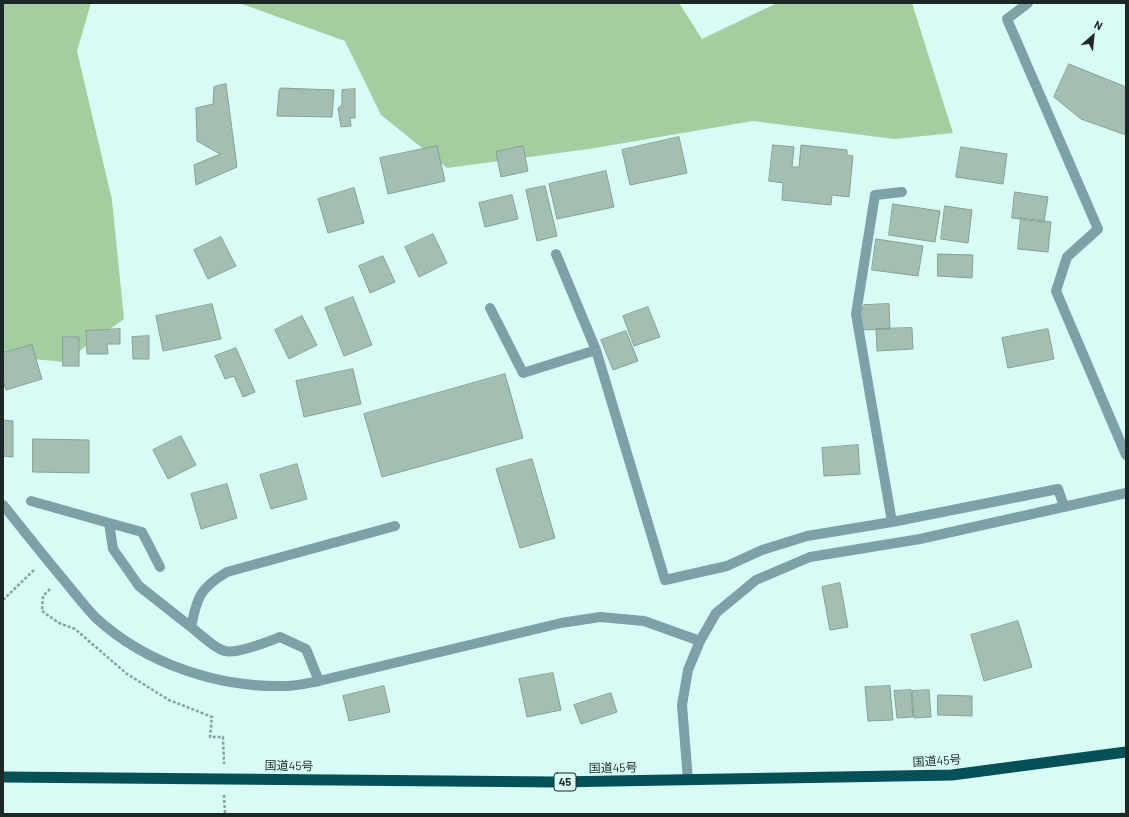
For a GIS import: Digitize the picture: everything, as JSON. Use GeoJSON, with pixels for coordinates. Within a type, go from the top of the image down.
{"type":"FeatureCollection","features":[{"type":"Feature","properties":{"kind":"highway","name":"国道45号"},"geometry":{"type":"LineString","coordinates":[[3,777],[556,782],[952,775],[1126,752]]}},
{"type":"Feature","properties":{"kind":"street"},"geometry":{"type":"LineString","coordinates":[[1028,3],[1008,19],[1098,229],[1067,258],[1056,291],[1126,455]]}},
{"type":"Feature","properties":{"kind":"street"},"geometry":{"type":"LineString","coordinates":[[892,522],[856,314],[875,195],[902,192]]}},
{"type":"Feature","properties":{"kind":"street"},"geometry":{"type":"LineString","coordinates":[[556,254],[596,350],[665,580],[727,566],[762,550],[807,536],[892,522],[1058,489],[1064,506]]}},
{"type":"Feature","properties":{"kind":"street"},"geometry":{"type":"LineString","coordinates":[[490,308],[523,373],[596,350]]}},
{"type":"Feature","properties":{"kind":"street"},"geometry":{"type":"LineString","coordinates":[[688,780],[682,705],[688,670],[700,641],[716,613],[756,580],[810,557],[920,539],[1126,493]]}},
{"type":"Feature","properties":{"kind":"street"},"geometry":{"type":"LineString","coordinates":[[31,501],[142,532],[160,567]]}},
{"type":"Feature","properties":{"kind":"street"},"geometry":{"type":"LineString","coordinates":[[3,505],[46,559],[96,617],[126,640],[191,673],[255,685],[287,686],[319,681],[561,623],[600,617],[644,621],[700,641]]}},
{"type":"Feature","properties":{"kind":"street"},"geometry":{"type":"LineString","coordinates":[[109,523],[113,550],[139,586],[191,627],[225,651],[247,648],[280,637],[306,649],[319,681]]}},
{"type":"Feature","properties":{"kind":"street"},"geometry":{"type":"LineString","coordinates":[[191,627],[196,601],[210,582],[227,572],[395,526]]}},
{"type":"Feature","properties":{"kind":"path"},"geometry":{"type":"LineString","coordinates":[[3,600],[46,559]]}},
{"type":"Feature","properties":{"kind":"path"},"geometry":{"type":"LineString","coordinates":[[62,578],[43,596],[42,612],[59,623],[75,629],[127,674],[169,700],[212,717],[210,737],[223,737],[224,779]]}},
{"type":"Feature","properties":{"kind":"path"},"geometry":{"type":"LineString","coordinates":[[1120,814],[1126,813]]}},
{"type":"Feature","properties":{"kind":"green space"},"geometry":{"type":"Polygon","coordinates":[[[3,3],[91,3],[77,51],[112,200],[124,319],[64,362],[3,356],[3,3]]]}},
{"type":"Feature","properties":{"kind":"green space"},"geometry":{"type":"Polygon","coordinates":[[[239,3],[679,3],[702,39],[777,3],[912,3],[953,133],[894,139],[753,121],[589,149],[447,168],[381,115],[345,41],[239,3]]]}},
{"type":"Feature","properties":{"kind":"building"},"geometry":{"type":"Polygon","coordinates":[[[1069,64],[1126,87],[1126,135],[1081,119],[1054,97],[1069,64]]]}},
{"type":"Feature","properties":{"kind":"building"},"geometry":{"type":"Polygon","coordinates":[[[226,84],[237,167],[196,185],[194,165],[220,154],[197,141],[196,108],[213,104],[214,87],[226,84]]]}},
{"type":"Feature","properties":{"kind":"building"},"geometry":{"type":"Polygon","coordinates":[[[281,88],[334,90],[332,117],[277,116],[279,91],[281,88]]]}},
{"type":"Feature","properties":{"kind":"building"},"geometry":{"type":"Polygon","coordinates":[[[355,89],[355,118],[350,118],[351,126],[341,127],[338,108],[342,105],[342,90],[355,89]]]}},
{"type":"Feature","properties":{"kind":"building"},"geometry":{"type":"Polygon","coordinates":[[[679,137],[687,173],[630,185],[622,150],[679,137]]]}},
{"type":"Feature","properties":{"kind":"building"},"geometry":{"type":"Polygon","coordinates":[[[773,145],[794,147],[792,167],[799,167],[801,145],[847,150],[847,155],[853,156],[849,197],[832,195],[831,205],[782,200],[783,183],[769,181],[773,145]]]}},
{"type":"Feature","properties":{"kind":"building"},"geometry":{"type":"Polygon","coordinates":[[[437,146],[445,181],[388,194],[380,158],[437,146]]]}},
{"type":"Feature","properties":{"kind":"building"},"geometry":{"type":"Polygon","coordinates":[[[523,146],[528,171],[501,177],[496,152],[523,146]]]}},
{"type":"Feature","properties":{"kind":"building"},"geometry":{"type":"Polygon","coordinates":[[[961,147],[1007,154],[1003,184],[956,177],[961,147]]]}},
{"type":"Feature","properties":{"kind":"building"},"geometry":{"type":"Polygon","coordinates":[[[606,171],[614,207],[557,219],[549,184],[606,171]]]}},
{"type":"Feature","properties":{"kind":"building"},"geometry":{"type":"Polygon","coordinates":[[[545,186],[557,236],[537,241],[526,190],[545,186]]]}},
{"type":"Feature","properties":{"kind":"building"},"geometry":{"type":"Polygon","coordinates":[[[354,188],[364,223],[328,233],[318,199],[354,188]]]}},
{"type":"Feature","properties":{"kind":"building"},"geometry":{"type":"Polygon","coordinates":[[[1015,192],[1048,197],[1044,222],[1012,218],[1015,192]]]}},
{"type":"Feature","properties":{"kind":"building"},"geometry":{"type":"Polygon","coordinates":[[[512,195],[518,219],[485,227],[479,203],[512,195]]]}},
{"type":"Feature","properties":{"kind":"building"},"geometry":{"type":"Polygon","coordinates":[[[893,204],[940,211],[935,242],[889,235],[893,204]]]}},
{"type":"Feature","properties":{"kind":"building"},"geometry":{"type":"Polygon","coordinates":[[[945,206],[972,210],[968,243],[941,239],[945,206]]]}},
{"type":"Feature","properties":{"kind":"building"},"geometry":{"type":"Polygon","coordinates":[[[1021,218],[1051,222],[1048,252],[1018,249],[1021,218]]]}},
{"type":"Feature","properties":{"kind":"building"},"geometry":{"type":"Polygon","coordinates":[[[433,234],[447,263],[419,277],[405,247],[433,234]]]}},
{"type":"Feature","properties":{"kind":"building"},"geometry":{"type":"Polygon","coordinates":[[[221,237],[236,266],[208,279],[194,250],[221,237]]]}},
{"type":"Feature","properties":{"kind":"building"},"geometry":{"type":"Polygon","coordinates":[[[876,239],[923,246],[918,276],[872,270],[876,239]]]}},
{"type":"Feature","properties":{"kind":"building"},"geometry":{"type":"Polygon","coordinates":[[[938,254],[973,255],[972,278],[938,276],[938,254]]]}},
{"type":"Feature","properties":{"kind":"building"},"geometry":{"type":"Polygon","coordinates":[[[383,256],[395,282],[370,293],[359,266],[383,256]]]}},
{"type":"Feature","properties":{"kind":"building"},"geometry":{"type":"Polygon","coordinates":[[[353,297],[372,345],[344,356],[325,308],[353,297]]]}},
{"type":"Feature","properties":{"kind":"building"},"geometry":{"type":"Polygon","coordinates":[[[212,304],[221,339],[163,351],[156,316],[212,304]]]}},
{"type":"Feature","properties":{"kind":"building"},"geometry":{"type":"Polygon","coordinates":[[[889,304],[890,329],[860,330],[859,316],[864,305],[889,304]]]}},
{"type":"Feature","properties":{"kind":"building"},"geometry":{"type":"Polygon","coordinates":[[[648,307],[660,337],[634,346],[623,316],[648,307]]]}},
{"type":"Feature","properties":{"kind":"building"},"geometry":{"type":"Polygon","coordinates":[[[302,316],[317,345],[289,359],[275,330],[302,316]]]}},
{"type":"Feature","properties":{"kind":"building"},"geometry":{"type":"Polygon","coordinates":[[[912,328],[913,349],[877,351],[876,329],[912,328]]]}},
{"type":"Feature","properties":{"kind":"building"},"geometry":{"type":"Polygon","coordinates":[[[120,329],[120,344],[107,344],[108,354],[87,354],[86,331],[120,329]]]}},
{"type":"Feature","properties":{"kind":"building"},"geometry":{"type":"Polygon","coordinates":[[[1048,329],[1054,359],[1008,368],[1002,338],[1048,329]]]}},
{"type":"Feature","properties":{"kind":"building"},"geometry":{"type":"Polygon","coordinates":[[[626,331],[638,361],[613,370],[601,340],[626,331]]]}},
{"type":"Feature","properties":{"kind":"building"},"geometry":{"type":"Polygon","coordinates":[[[149,336],[149,359],[133,359],[132,337],[149,336]]]}},
{"type":"Feature","properties":{"kind":"building"},"geometry":{"type":"Polygon","coordinates":[[[63,337],[79,337],[79,366],[63,366],[63,337]]]}},
{"type":"Feature","properties":{"kind":"building"},"geometry":{"type":"Polygon","coordinates":[[[32,345],[42,379],[6,390],[3,381],[3,353],[32,345]]]}},
{"type":"Feature","properties":{"kind":"building"},"geometry":{"type":"Polygon","coordinates":[[[236,348],[255,392],[243,397],[234,376],[225,379],[215,356],[236,348]]]}},
{"type":"Feature","properties":{"kind":"building"},"geometry":{"type":"Polygon","coordinates":[[[353,369],[361,404],[304,417],[296,381],[353,369]]]}},
{"type":"Feature","properties":{"kind":"building"},"geometry":{"type":"Polygon","coordinates":[[[505,374],[523,438],[382,477],[364,414],[505,374]]]}},
{"type":"Feature","properties":{"kind":"building"},"geometry":{"type":"Polygon","coordinates":[[[3,420],[13,421],[13,457],[3,456],[3,420]]]}},
{"type":"Feature","properties":{"kind":"building"},"geometry":{"type":"Polygon","coordinates":[[[181,436],[196,465],[168,479],[153,450],[181,436]]]}},
{"type":"Feature","properties":{"kind":"building"},"geometry":{"type":"Polygon","coordinates":[[[33,439],[89,440],[89,473],[33,472],[33,439]]]}},
{"type":"Feature","properties":{"kind":"building"},"geometry":{"type":"Polygon","coordinates":[[[858,445],[860,474],[824,476],[822,448],[858,445]]]}},
{"type":"Feature","properties":{"kind":"building"},"geometry":{"type":"Polygon","coordinates":[[[532,459],[555,538],[520,548],[496,469],[532,459]]]}},
{"type":"Feature","properties":{"kind":"building"},"geometry":{"type":"Polygon","coordinates":[[[297,464],[307,499],[271,509],[260,475],[297,464]]]}},
{"type":"Feature","properties":{"kind":"building"},"geometry":{"type":"Polygon","coordinates":[[[227,484],[237,518],[201,529],[191,494],[227,484]]]}},
{"type":"Feature","properties":{"kind":"building"},"geometry":{"type":"Polygon","coordinates":[[[840,583],[848,627],[830,630],[822,587],[840,583]]]}},
{"type":"Feature","properties":{"kind":"building"},"geometry":{"type":"Polygon","coordinates":[[[1018,621],[1032,667],[984,681],[971,635],[1018,621]]]}},
{"type":"Feature","properties":{"kind":"building"},"geometry":{"type":"Polygon","coordinates":[[[553,673],[561,710],[527,717],[519,679],[553,673]]]}},
{"type":"Feature","properties":{"kind":"building"},"geometry":{"type":"Polygon","coordinates":[[[384,686],[390,712],[349,721],[343,696],[384,686]]]}},
{"type":"Feature","properties":{"kind":"building"},"geometry":{"type":"Polygon","coordinates":[[[890,686],[893,720],[868,721],[865,687],[890,686]]]}},
{"type":"Feature","properties":{"kind":"building"},"geometry":{"type":"Polygon","coordinates":[[[911,690],[913,717],[897,718],[894,691],[911,690]]]}},
{"type":"Feature","properties":{"kind":"building"},"geometry":{"type":"Polygon","coordinates":[[[929,690],[931,717],[914,718],[912,691],[929,690]]]}},
{"type":"Feature","properties":{"kind":"building"},"geometry":{"type":"Polygon","coordinates":[[[611,693],[617,712],[581,724],[574,705],[611,693]]]}},
{"type":"Feature","properties":{"kind":"building"},"geometry":{"type":"Polygon","coordinates":[[[938,695],[972,696],[972,716],[938,715],[938,695]]]}}]}
